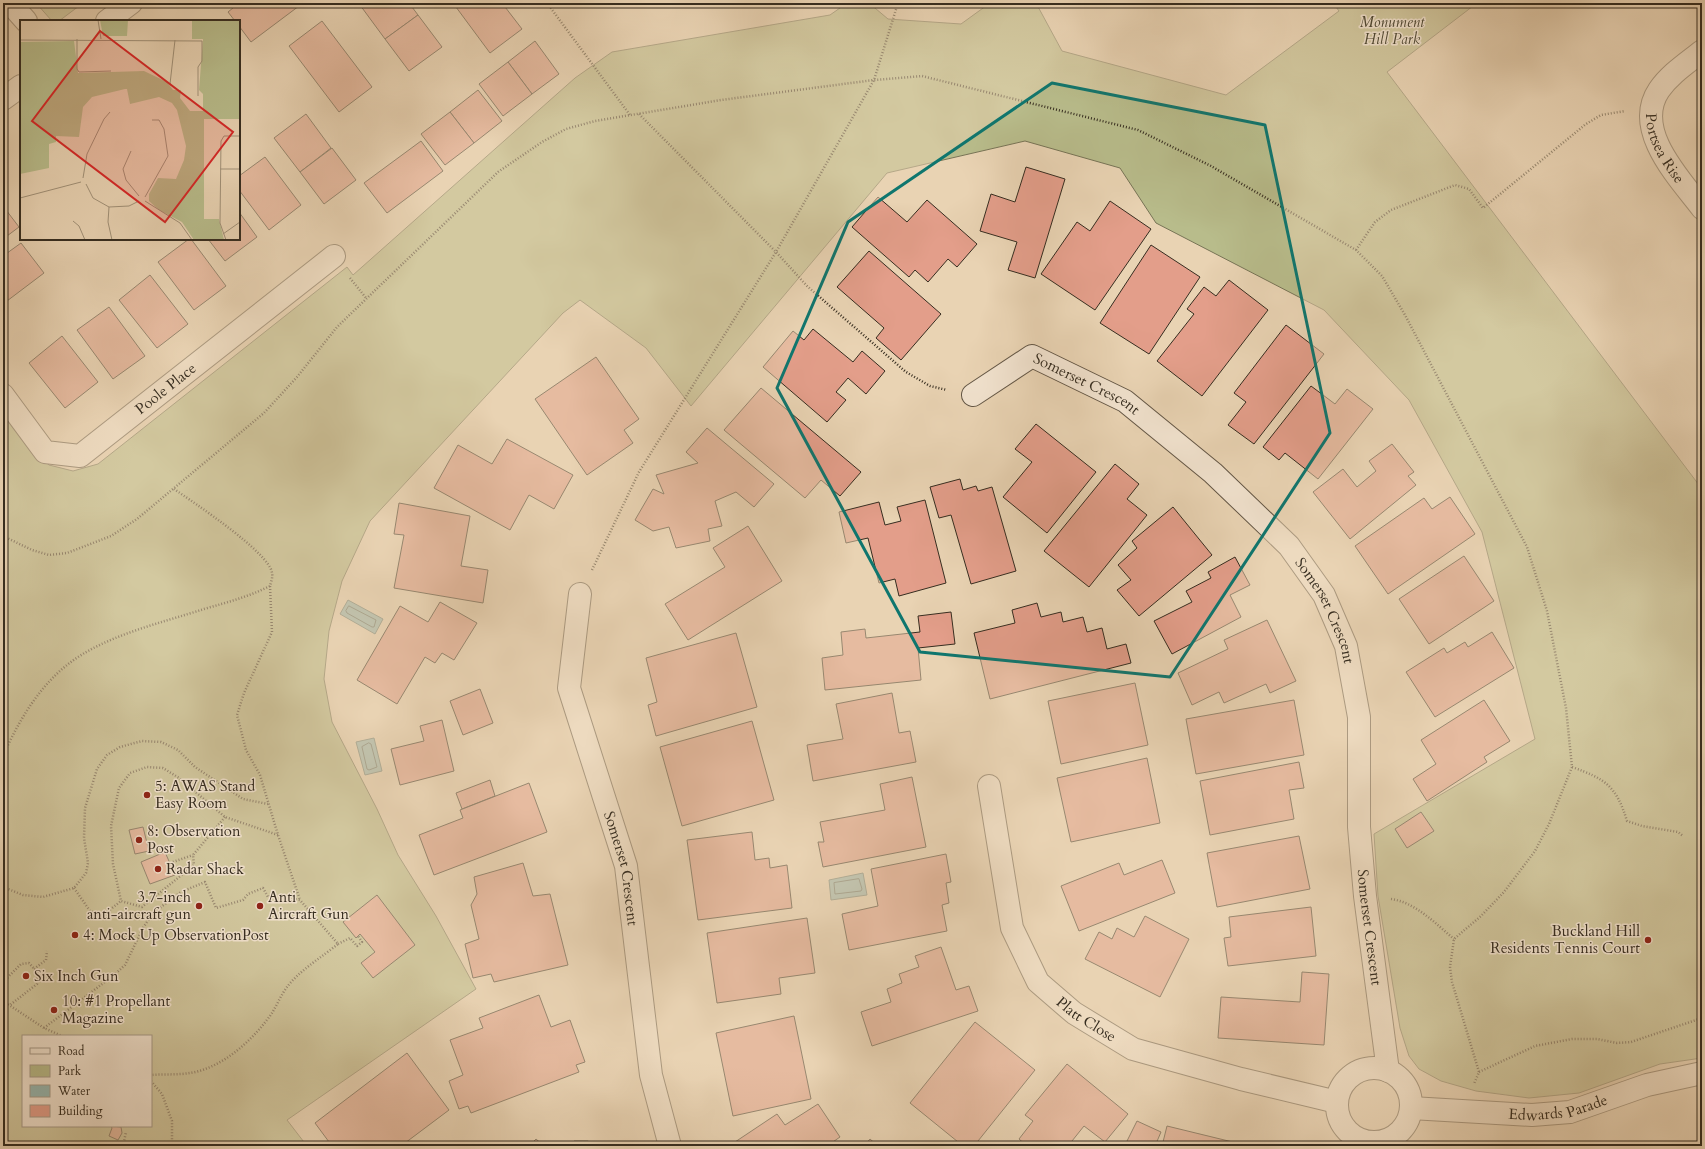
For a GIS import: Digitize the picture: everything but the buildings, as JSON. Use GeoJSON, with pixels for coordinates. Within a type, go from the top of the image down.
{"type":"FeatureCollection","features":[{"type":"Feature","properties":{"kind":"street"},"geometry":{"type":"LineString","coordinates":[[10,3],[25,20]]}},
{"type":"Feature","properties":{"kind":"street"},"geometry":{"type":"LineString","coordinates":[[108,20],[131,3]]}},
{"type":"Feature","properties":{"kind":"street","name":"Portsea Rise"},"geometry":{"type":"LineString","coordinates":[[1702,51],[1683,65],[1662,87],[1659,91],[1652,111],[1653,132],[1659,148],[1667,162],[1702,208]]}},
{"type":"Feature","properties":{"kind":"street"},"geometry":{"type":"LineString","coordinates":[[3,99],[20,87]]}},
{"type":"Feature","properties":{"kind":"street","name":"Poole Place"},"geometry":{"type":"LineString","coordinates":[[3,395],[45,452],[80,456],[334,256]]}},
{"type":"Feature","properties":{"kind":"street","name":"Somerset Crescent"},"geometry":{"type":"LineString","coordinates":[[972,395],[1032,356],[1125,401],[1214,473],[1289,546],[1324,595],[1346,646],[1359,717],[1359,827],[1365,896],[1388,1071]]}},
{"type":"Feature","properties":{"kind":"street","name":"Somerset Crescent"},"geometry":{"type":"LineString","coordinates":[[580,594],[569,688],[626,866],[650,1075],[670,1146]]}},
{"type":"Feature","properties":{"kind":"street","name":"Platt Close"},"geometry":{"type":"LineString","coordinates":[[989,786],[1012,928],[1038,982],[1074,1013],[1133,1049],[1241,1079],[1337,1102]]}},
{"type":"Feature","properties":{"kind":"street"},"geometry":{"type":"LineString","coordinates":[[1365,1069],[1377,1069],[1388,1071],[1399,1078],[1410,1096],[1411,1108],[1405,1124],[1397,1134],[1386,1140],[1363,1144],[1342,1124],[1338,1112],[1337,1102],[1340,1090],[1345,1082],[1355,1074],[1365,1069]]}},
{"type":"Feature","properties":{"kind":"street","name":"Edwards Parade"},"geometry":{"type":"LineString","coordinates":[[1411,1108],[1532,1115],[1570,1112],[1647,1085],[1702,1073]]}},
{"type":"Feature","properties":{"kind":"path"},"geometry":{"type":"LineString","coordinates":[[546,3],[630,115]]}},
{"type":"Feature","properties":{"kind":"path"},"geometry":{"type":"LineString","coordinates":[[580,594],[639,472],[776,252],[874,80],[898,3]]}},
{"type":"Feature","properties":{"kind":"path"},"geometry":{"type":"LineString","coordinates":[[3,536],[32,550],[49,555],[67,553],[111,536],[137,519],[264,413],[297,377],[337,327],[498,172],[542,142],[566,128],[595,121],[721,100],[874,80],[922,76],[1138,130],[1210,166],[1356,250],[1382,276],[1406,315],[1527,547],[1548,618],[1566,708],[1572,767],[1549,824],[1535,851],[1504,892],[1481,916],[1454,939],[1450,967],[1452,982],[1478,1072],[1473,1087]]}},
{"type":"Feature","properties":{"kind":"path"},"geometry":{"type":"LineString","coordinates":[[1356,250],[1375,222],[1391,210],[1455,185],[1469,189],[1483,208],[1586,124],[1601,115],[1619,111],[1652,111]]}},
{"type":"Feature","properties":{"kind":"path"},"geometry":{"type":"LineString","coordinates":[[638,114],[776,252],[807,286],[906,372],[930,386],[972,395]]}},
{"type":"Feature","properties":{"kind":"path"},"geometry":{"type":"LineString","coordinates":[[174,489],[230,529],[265,559],[272,573],[270,586],[272,632],[244,693],[237,715],[246,750],[260,775],[268,804],[300,900],[338,944]]}},
{"type":"Feature","properties":{"kind":"path"},"geometry":{"type":"LineString","coordinates":[[3,756],[13,734],[33,702],[50,681],[68,664],[104,643],[156,624],[237,600],[270,586]]}},
{"type":"Feature","properties":{"kind":"path"},"geometry":{"type":"LineString","coordinates":[[3,887],[23,895],[43,897],[74,888],[86,873],[88,862],[84,838],[85,808],[97,769],[107,755],[120,747],[142,741],[161,742],[178,750],[195,766],[243,799],[268,804]]}},
{"type":"Feature","properties":{"kind":"path"},"geometry":{"type":"LineString","coordinates":[[121,901],[113,864],[111,826],[119,788],[130,773],[147,767],[163,768],[179,778],[225,817],[278,835]]}},
{"type":"Feature","properties":{"kind":"path"},"geometry":{"type":"LineString","coordinates":[[1572,767],[1596,776],[1610,786],[1622,804],[1627,821],[1642,826],[1678,832],[1683,836]]}},
{"type":"Feature","properties":{"kind":"path"},"geometry":{"type":"LineString","coordinates":[[170,863],[193,855],[225,817]]}},
{"type":"Feature","properties":{"kind":"path"},"geometry":{"type":"LineString","coordinates":[[121,901],[142,907],[194,865],[193,855]]}},
{"type":"Feature","properties":{"kind":"path"},"geometry":{"type":"LineString","coordinates":[[44,1028],[125,965],[143,928],[153,913],[181,892],[205,882],[216,908],[243,900],[248,894],[263,888],[268,897],[275,896],[300,900]]}},
{"type":"Feature","properties":{"kind":"path"},"geometry":{"type":"LineString","coordinates":[[74,888],[90,911],[102,916],[121,901]]}},
{"type":"Feature","properties":{"kind":"path"},"geometry":{"type":"LineString","coordinates":[[1365,896],[1397,900],[1420,911],[1454,939]]}},
{"type":"Feature","properties":{"kind":"path"},"geometry":{"type":"LineString","coordinates":[[152,1075],[191,1073],[209,1067],[223,1060],[242,1046],[261,1028],[294,978],[338,944],[350,938],[357,946],[362,942],[358,936]]}},
{"type":"Feature","properties":{"kind":"path"},"geometry":{"type":"LineString","coordinates":[[34,969],[46,960],[47,951]]}},
{"type":"Feature","properties":{"kind":"path"},"geometry":{"type":"LineString","coordinates":[[3,982],[21,964],[29,963],[37,972],[37,984],[10,1005]]}},
{"type":"Feature","properties":{"kind":"path"},"geometry":{"type":"LineString","coordinates":[[3,1000],[44,1028],[60,1035]]}},
{"type":"Feature","properties":{"kind":"path"},"geometry":{"type":"LineString","coordinates":[[1478,1072],[1535,1046],[1572,1039],[1597,1039],[1617,1044],[1631,1042],[1702,1018]]}},
{"type":"Feature","properties":{"kind":"path"},"geometry":{"type":"LineString","coordinates":[[152,1082],[162,1094],[172,1121],[172,1146]]}},
{"type":"Feature","properties":{"kind":"path"},"geometry":{"type":"LineString","coordinates":[[123,1146],[126,1132]]}},
{"type":"Feature","properties":{"kind":"highlighted area"},"geometry":{"type":"Polygon","coordinates":[[[1052,83],[1265,125],[1330,433],[1170,677],[920,652],[777,388],[848,222],[1052,83]]]}},
{"type":"Feature","properties":{"kind":"green space"},"geometry":{"type":"Polygon","coordinates":[[[36,3],[83,3],[60,20],[51,20],[36,3]]]}},
{"type":"Feature","properties":{"kind":"green space","name":"Monument Hill Park"},"geometry":{"type":"Polygon","coordinates":[[[847,3],[869,3],[888,19],[961,24],[990,3],[1036,3],[1062,51],[1226,95],[1339,11],[1333,3],[1477,3],[1387,72],[1702,489],[1702,1058],[1660,1064],[1579,1093],[1529,1098],[1476,1091],[1441,1081],[1419,1069],[1409,1056],[1400,1028],[1378,896],[1374,834],[1535,739],[1482,532],[1409,400],[1324,310],[1156,223],[1120,168],[1025,141],[887,173],[691,406],[646,348],[580,300],[563,313],[370,521],[342,581],[329,631],[324,679],[332,722],[377,809],[398,855],[436,916],[476,989],[287,1120],[307,1146],[3,1146],[3,411],[32,450],[49,465],[73,471],[98,464],[347,267],[353,275],[575,78],[612,52],[830,15],[847,3]]]}},
{"type":"Feature","properties":{"kind":"water"},"geometry":{"type":"Polygon","coordinates":[[[348,600],[383,619],[375,634],[340,614],[348,600]]]}},
{"type":"Feature","properties":{"kind":"water"},"geometry":{"type":"Polygon","coordinates":[[[374,738],[382,771],[365,775],[356,742],[374,738]]]}},
{"type":"Feature","properties":{"kind":"water"},"geometry":{"type":"Polygon","coordinates":[[[863,873],[867,895],[831,900],[829,880],[863,873]]]}},
{"type":"Feature","properties":{"kind":"place","name":"5: AWAS Stand Easy Room"},"geometry":{"type":"Point","coordinates":[147,795]}},
{"type":"Feature","properties":{"kind":"place","name":"8: Observation Post"},"geometry":{"type":"Point","coordinates":[139,840]}},
{"type":"Feature","properties":{"kind":"place","name":"Radar Shack"},"geometry":{"type":"Point","coordinates":[158,869]}},
{"type":"Feature","properties":{"kind":"place","name":"3.7-inch anti-aircraft gun"},"geometry":{"type":"Point","coordinates":[199,906]}},
{"type":"Feature","properties":{"kind":"place","name":"Anti Aircraft Gun"},"geometry":{"type":"Point","coordinates":[260,906]}},
{"type":"Feature","properties":{"kind":"place","name":"4: Mock Up ObservationPost"},"geometry":{"type":"Point","coordinates":[75,935]}},
{"type":"Feature","properties":{"kind":"place","name":"Buckland Hill Residents Tennis Court"},"geometry":{"type":"Point","coordinates":[1648,940]}},
{"type":"Feature","properties":{"kind":"place","name":"Six Inch Gun"},"geometry":{"type":"Point","coordinates":[26,976]}},
{"type":"Feature","properties":{"kind":"place","name":"10: #1 Propellant Magazine"},"geometry":{"type":"Point","coordinates":[54,1010]}}]}
